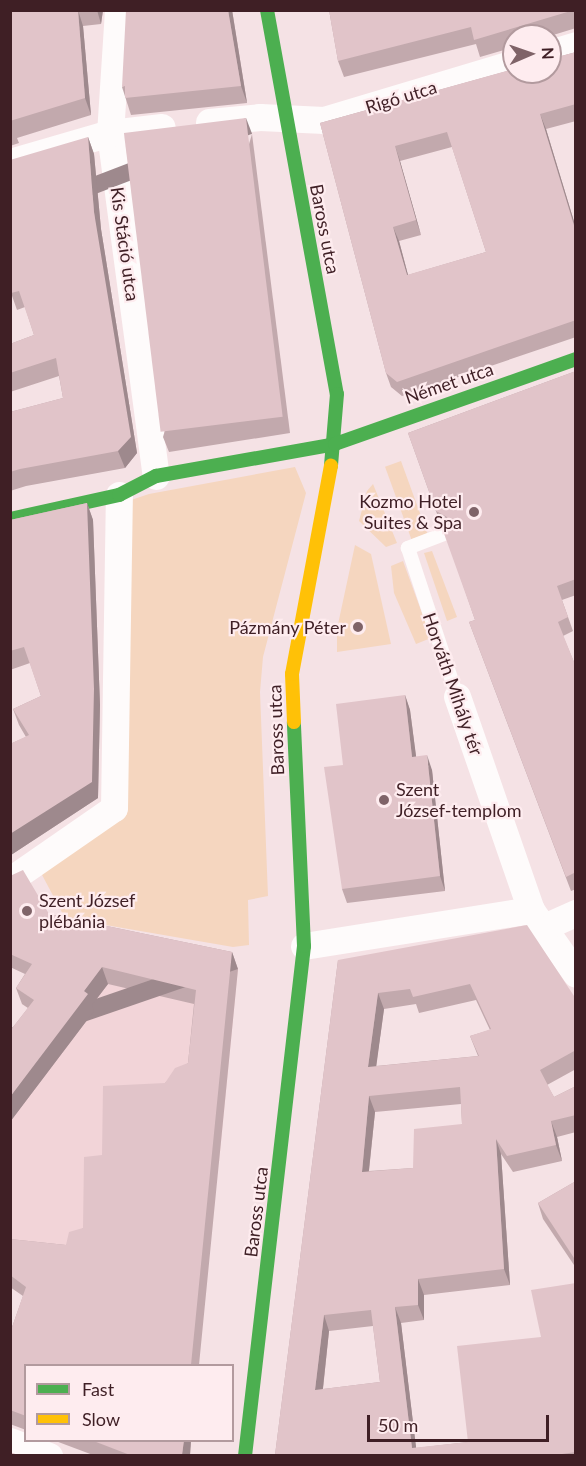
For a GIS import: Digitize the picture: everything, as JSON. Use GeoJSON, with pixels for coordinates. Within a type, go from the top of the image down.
{"type":"FeatureCollection","features":[{"type":"Feature","properties":{"kind":"street","name":"Kis Stáció utca"},"geometry":{"type":"LineString","coordinates":[[118,10],[110,133],[156,476]]}},
{"type":"Feature","properties":{"kind":"street","name":"Baross utca"},"geometry":{"type":"LineString","coordinates":[[245,1455],[304,946],[292,674],[335,444],[337,394],[332,356],[267,10]]}},
{"type":"Feature","properties":{"kind":"street","name":"Rigó utca"},"geometry":{"type":"LineString","coordinates":[[10,162],[110,133],[260,117],[324,120],[502,67]]}},
{"type":"Feature","properties":{"kind":"street","name":"Német utca"},"geometry":{"type":"LineString","coordinates":[[335,444],[576,359]]}},
{"type":"Feature","properties":{"kind":"street"},"geometry":{"type":"LineString","coordinates":[[10,519],[120,495],[156,476],[335,444]]}},
{"type":"Feature","properties":{"kind":"street"},"geometry":{"type":"LineString","coordinates":[[10,880],[114,808],[120,495]]}},
{"type":"Feature","properties":{"kind":"street","name":"Horváth Mihály tér"},"geometry":{"type":"LineString","coordinates":[[457,696],[538,919],[576,974]]}},
{"type":"Feature","properties":{"kind":"street"},"geometry":{"type":"LineString","coordinates":[[304,946],[576,913]]}},
{"type":"Feature","properties":{"kind":"street"},"geometry":{"type":"LineString","coordinates":[[10,1441],[49,1455]]}},
{"type":"Feature","properties":{"kind":"lane","name":"Horváth Mihály tér"},"geometry":{"type":"LineString","coordinates":[[444,534],[408,548],[457,696]]}},
{"type":"Feature","properties":{"kind":"shaded area"},"geometry":{"type":"Polygon","coordinates":[[[401,461],[427,533],[411,539],[385,467],[401,461]]]}},
{"type":"Feature","properties":{"kind":"shaded area"},"geometry":{"type":"Polygon","coordinates":[[[295,467],[306,493],[263,657],[260,692],[268,896],[248,900],[249,945],[233,947],[65,918],[41,873],[113,825],[125,502],[149,494],[295,467]]]}},
{"type":"Feature","properties":{"kind":"shaded area"},"geometry":{"type":"Polygon","coordinates":[[[373,484],[397,543],[386,547],[359,521],[367,491],[373,484]]]}},
{"type":"Feature","properties":{"kind":"shaded area"},"geometry":{"type":"Polygon","coordinates":[[[355,545],[371,554],[391,644],[337,652],[337,629],[355,545]]]}},
{"type":"Feature","properties":{"kind":"shaded area"},"geometry":{"type":"Polygon","coordinates":[[[432,551],[457,617],[447,621],[424,553],[432,551]]]}},
{"type":"Feature","properties":{"kind":"shaded area"},"geometry":{"type":"Polygon","coordinates":[[[403,561],[431,638],[416,644],[394,593],[391,566],[403,561]]]}},
{"type":"Feature","properties":{"kind":"shaded area"},"geometry":{"type":"Polygon","coordinates":[[[55,931],[238,969],[219,1163],[108,1172],[89,1244],[11,1254],[10,1056],[40,1016],[22,1004],[38,980],[25,974],[55,931]]]}},
{"type":"Feature","properties":{"kind":"building"},"geometry":{"type":"Polygon","coordinates":[[[10,10],[78,10],[85,98],[10,121],[10,10]]]}},
{"type":"Feature","properties":{"kind":"building"},"geometry":{"type":"Polygon","coordinates":[[[126,10],[228,10],[241,86],[125,98],[125,86],[122,87],[126,10]]]}},
{"type":"Feature","properties":{"kind":"building"},"geometry":{"type":"Polygon","coordinates":[[[329,10],[574,10],[527,24],[502,24],[502,32],[474,40],[471,27],[338,61],[329,10]]]}},
{"type":"Feature","properties":{"kind":"building"},"geometry":{"type":"Polygon","coordinates":[[[576,52],[576,104],[540,114],[576,229],[576,320],[397,382],[386,373],[320,123],[502,72],[502,84],[562,84],[562,56],[576,52]],[[447,132],[395,146],[416,220],[393,227],[407,275],[486,252],[447,132]]]}},
{"type":"Feature","properties":{"kind":"building"},"geometry":{"type":"Polygon","coordinates":[[[246,118],[283,417],[161,432],[124,133],[246,118]]]}},
{"type":"Feature","properties":{"kind":"building"},"geometry":{"type":"Polygon","coordinates":[[[88,137],[94,212],[131,437],[118,451],[10,472],[10,412],[63,398],[56,358],[10,373],[10,344],[34,335],[19,291],[10,292],[10,160],[88,137]]]}},
{"type":"Feature","properties":{"kind":"building"},"geometry":{"type":"Polygon","coordinates":[[[576,371],[576,579],[557,586],[568,617],[558,622],[576,667],[576,872],[566,877],[469,622],[475,620],[442,528],[447,517],[436,511],[408,433],[576,371]]]}},
{"type":"Feature","properties":{"kind":"building"},"geometry":{"type":"Polygon","coordinates":[[[87,503],[94,689],[92,782],[10,834],[10,744],[29,735],[13,709],[41,696],[24,647],[10,651],[10,520],[87,503]]]}},
{"type":"Feature","properties":{"kind":"building","name":"Szent József-templom"},"geometry":{"type":"Polygon","coordinates":[[[405,695],[412,757],[427,755],[440,876],[342,889],[324,767],[343,765],[336,704],[405,695]]]}},
{"type":"Feature","properties":{"kind":"building"},"geometry":{"type":"Polygon","coordinates":[[[23,870],[49,914],[232,952],[191,1364],[24,1364],[24,1415],[10,1410],[10,1333],[26,1287],[10,1275],[10,1239],[66,1245],[69,1232],[83,1228],[84,1157],[102,1155],[103,1086],[165,1083],[175,1068],[188,1063],[196,990],[102,967],[84,991],[88,994],[10,1097],[10,1031],[34,1000],[16,988],[32,964],[10,954],[10,876],[23,870]]]}},
{"type":"Feature","properties":{"kind":"building"},"geometry":{"type":"Polygon","coordinates":[[[527,925],[576,999],[576,1050],[540,1070],[554,1097],[576,1086],[576,1115],[551,1121],[556,1145],[507,1156],[496,1139],[504,1269],[418,1279],[418,1305],[395,1307],[412,1448],[468,1442],[457,1346],[541,1337],[531,1290],[576,1283],[576,1452],[555,1455],[275,1455],[338,960],[527,925]],[[470,984],[413,997],[410,989],[378,993],[368,1067],[479,1056],[470,1036],[491,1029],[470,984]],[[460,1087],[369,1096],[362,1172],[413,1168],[414,1129],[462,1124],[460,1087]],[[371,1310],[324,1315],[315,1390],[380,1382],[371,1310]]]}},
{"type":"Feature","properties":{"kind":"building"},"geometry":{"type":"Polygon","coordinates":[[[576,1181],[576,1261],[538,1203],[576,1181]]]}},
{"type":"Feature","properties":{"kind":"building"},"geometry":{"type":"Polygon","coordinates":[[[96,1442],[184,1442],[182,1455],[130,1455],[96,1442]]]}},
{"type":"Feature","properties":{"kind":"traffic: fast"},"geometry":{"type":"LineString","coordinates":[[267,10],[337,394],[331,466]]}},
{"type":"Feature","properties":{"kind":"traffic: fast"},"geometry":{"type":"LineString","coordinates":[[10,519],[119,495],[156,476],[335,444],[576,359]]}},
{"type":"Feature","properties":{"kind":"traffic: fast"},"geometry":{"type":"LineString","coordinates":[[245,1456],[304,946],[294,722]]}},
{"type":"Feature","properties":{"kind":"traffic: slow"},"geometry":{"type":"LineString","coordinates":[[294,722],[292,674],[331,466]]}},
{"type":"Feature","properties":{"kind":"place","name":"Kozmo Hotel Suites & Spa"},"geometry":{"type":"Point","coordinates":[474,512]}},
{"type":"Feature","properties":{"kind":"place","name":"Pázmány Péter"},"geometry":{"type":"Point","coordinates":[358,627]}},
{"type":"Feature","properties":{"kind":"place","name":"Szent József-templom"},"geometry":{"type":"Point","coordinates":[384,800]}},
{"type":"Feature","properties":{"kind":"place","name":"Szent József plébánia"},"geometry":{"type":"Point","coordinates":[27,911]}}]}
